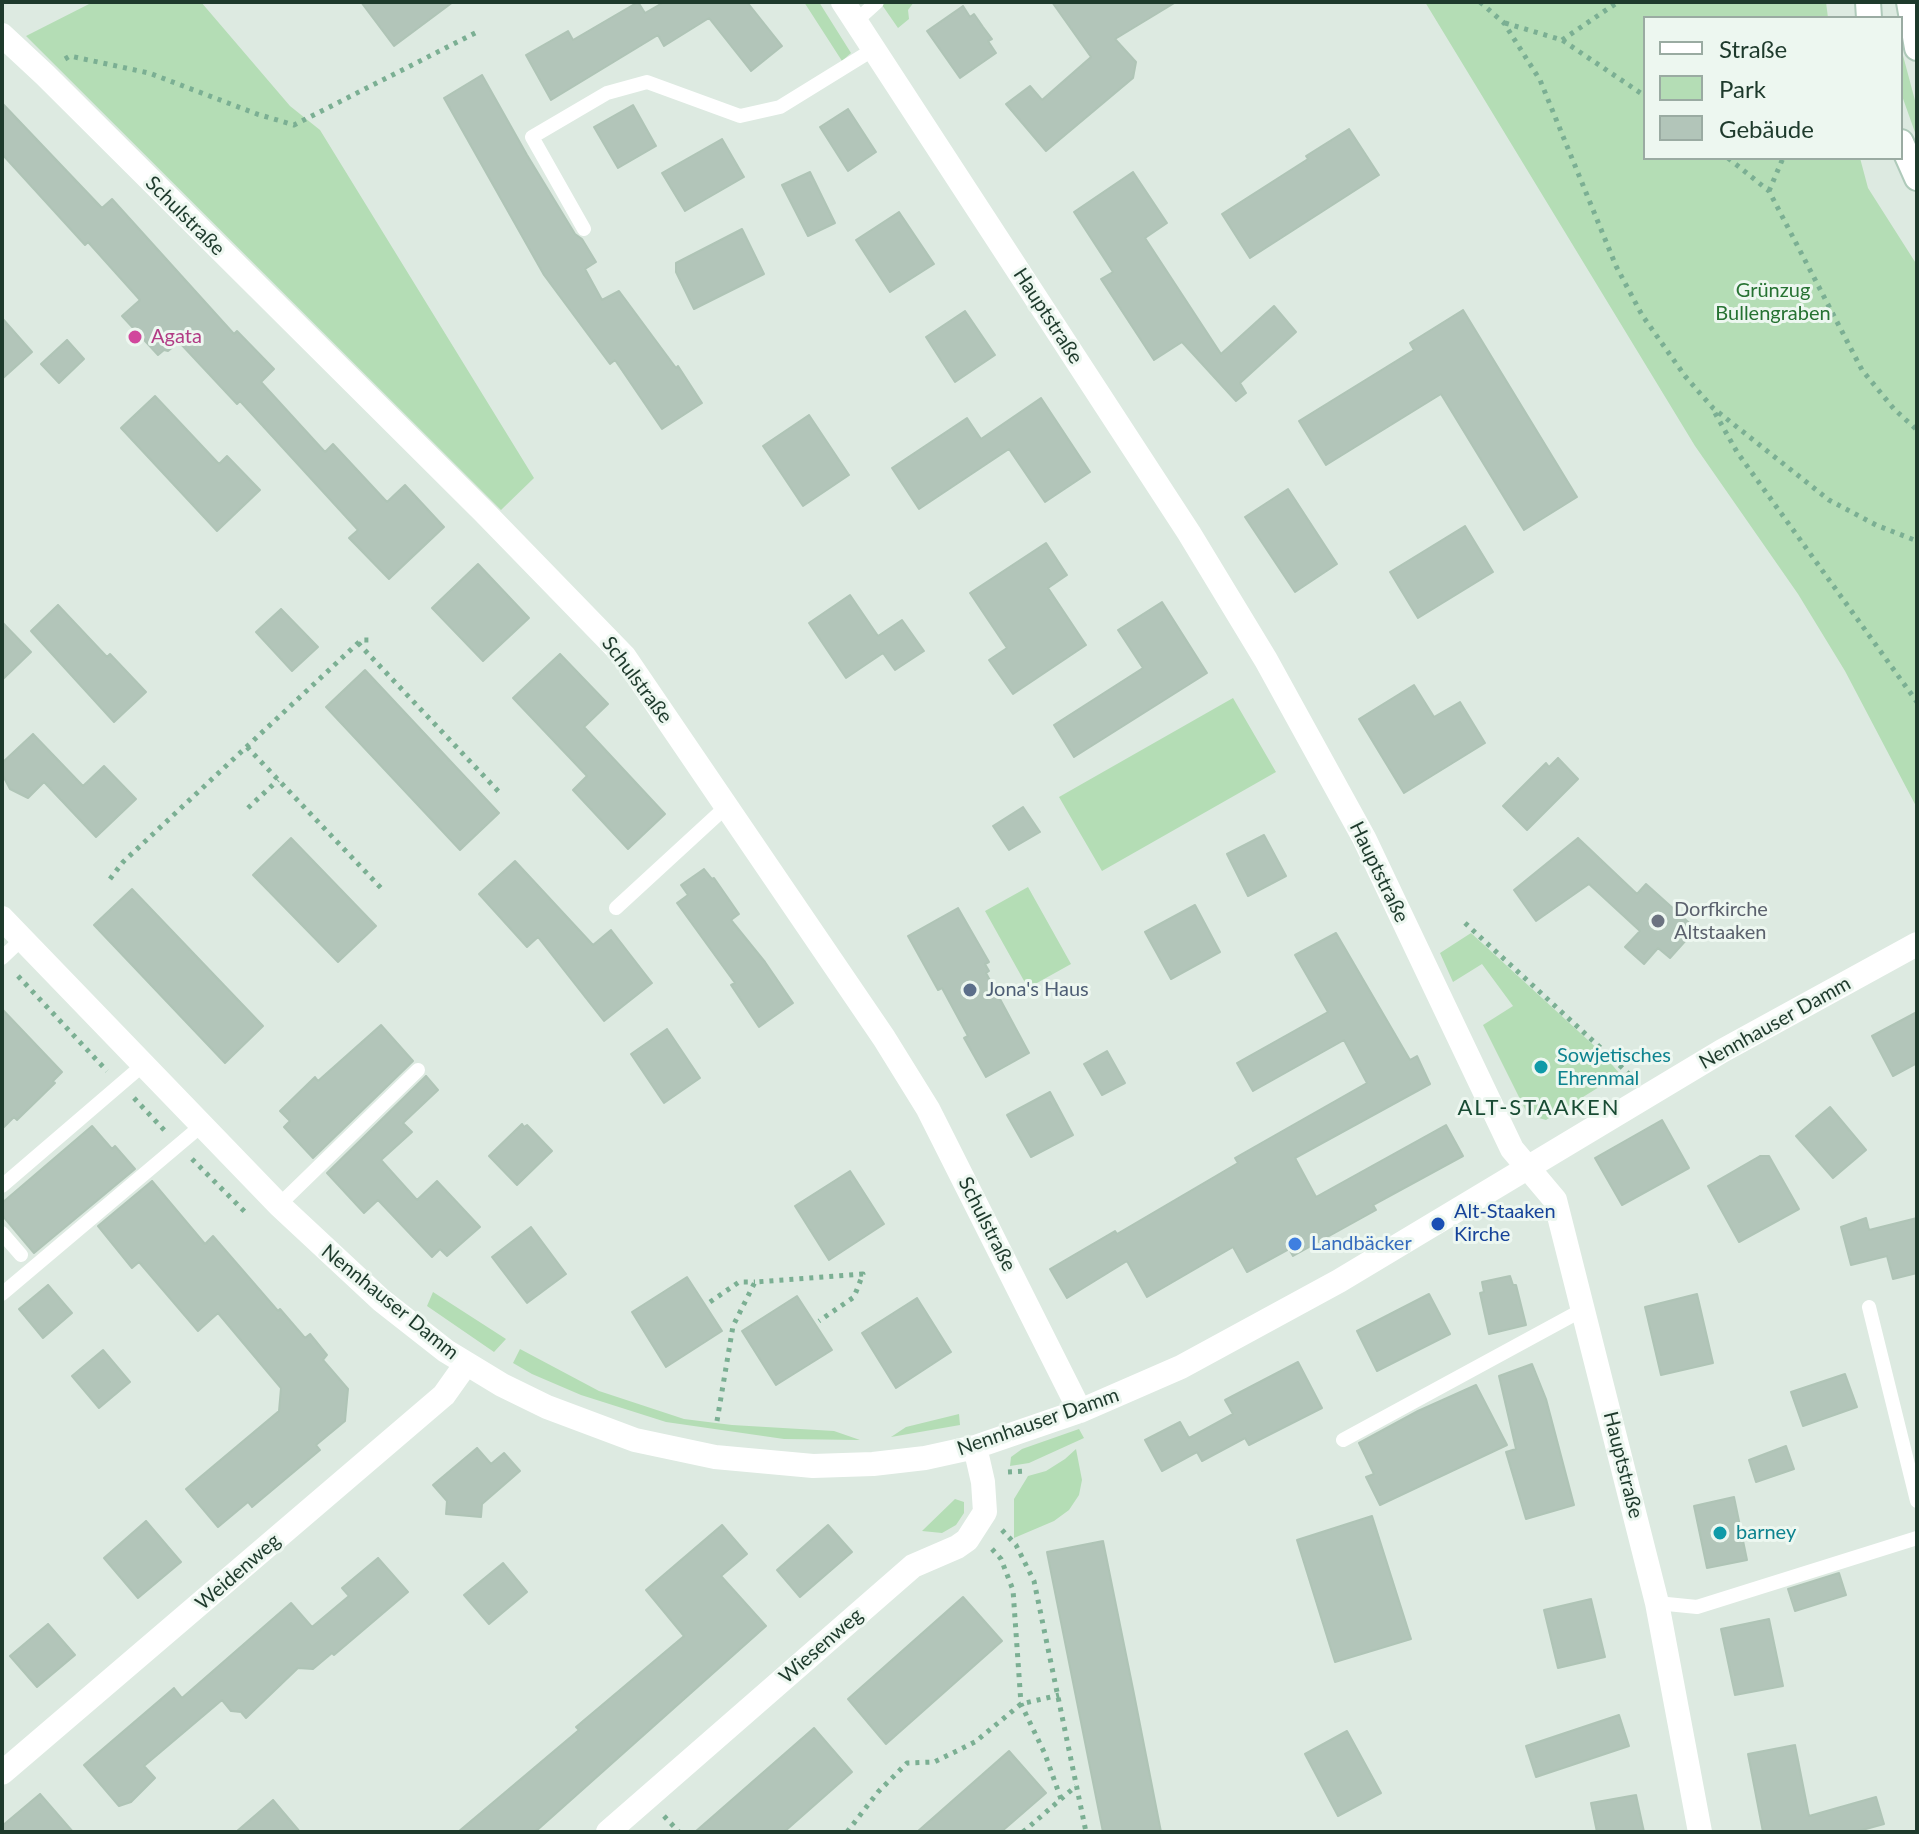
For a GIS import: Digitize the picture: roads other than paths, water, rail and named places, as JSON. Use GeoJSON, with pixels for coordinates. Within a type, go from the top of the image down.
{"type":"FeatureCollection","features":[{"type":"Feature","properties":{"kind":"street"},"geometry":{"type":"LineString","coordinates":[[1909,2],[1917,48]]}},
{"type":"Feature","properties":{"kind":"street","name":"Hauptstraße"},"geometry":{"type":"LineString","coordinates":[[850,12],[1189,533],[1266,660],[1364,838],[1505,1135],[1527,1169],[1555,1200],[1657,1603],[1700,1832]]}},
{"type":"Feature","properties":{"kind":"street","name":"Schulstraße"},"geometry":{"type":"LineString","coordinates":[[3,38],[45,75],[484,512],[624,656],[884,1038],[928,1109],[1080,1411]]}},
{"type":"Feature","properties":{"kind":"street"},"geometry":{"type":"LineString","coordinates":[[1903,146],[1917,178]]}},
{"type":"Feature","properties":{"kind":"street","name":"Nennhauser Damm"},"geometry":{"type":"LineString","coordinates":[[2,918],[279,1205],[381,1300],[466,1364],[547,1407],[635,1440],[715,1457],[763,1463],[844,1466],[925,1458],[975,1447],[1080,1411],[1181,1367],[1326,1288],[1722,1051],[1917,944]]}},
{"type":"Feature","properties":{"kind":"street","name":"Weidenweg"},"geometry":{"type":"LineString","coordinates":[[2,1773],[444,1395],[466,1364]]}},
{"type":"Feature","properties":{"kind":"street","name":"Wiesenweg"},"geometry":{"type":"LineString","coordinates":[[608,1832],[913,1566],[957,1547],[980,1520],[981,1474],[975,1447]]}},
{"type":"Feature","properties":{"kind":"lane"},"geometry":{"type":"LineString","coordinates":[[850,12],[877,2]]}},
{"type":"Feature","properties":{"kind":"lane"},"geometry":{"type":"LineString","coordinates":[[584,229],[532,137],[607,93],[647,82],[740,116],[780,107],[874,49]]}},
{"type":"Feature","properties":{"kind":"lane"},"geometry":{"type":"LineString","coordinates":[[616,908],[727,806]]}},
{"type":"Feature","properties":{"kind":"lane"},"geometry":{"type":"LineString","coordinates":[[2,958],[22,939]]}},
{"type":"Feature","properties":{"kind":"lane"},"geometry":{"type":"LineString","coordinates":[[2,1186],[143,1065]]}},
{"type":"Feature","properties":{"kind":"lane"},"geometry":{"type":"LineString","coordinates":[[279,1205],[418,1070]]}},
{"type":"Feature","properties":{"kind":"lane"},"geometry":{"type":"LineString","coordinates":[[2,1294],[201,1126]]}},
{"type":"Feature","properties":{"kind":"lane"},"geometry":{"type":"LineString","coordinates":[[2,1233],[21,1255]]}},
{"type":"Feature","properties":{"kind":"lane"},"geometry":{"type":"LineString","coordinates":[[1869,1307],[1917,1501]]}},
{"type":"Feature","properties":{"kind":"lane"},"geometry":{"type":"LineString","coordinates":[[1343,1440],[1584,1309]]}},
{"type":"Feature","properties":{"kind":"lane"},"geometry":{"type":"LineString","coordinates":[[1657,1603],[1697,1607],[1917,1538]]}},
{"type":"Feature","properties":{"kind":"place","name":"Agata"},"geometry":{"type":"Point","coordinates":[135,337]}},
{"type":"Feature","properties":{"kind":"place","name":"Dorfkirche Altstaaken"},"geometry":{"type":"Point","coordinates":[1658,921]}},
{"type":"Feature","properties":{"kind":"place","name":"Jona's Haus"},"geometry":{"type":"Point","coordinates":[970,990]}},
{"type":"Feature","properties":{"kind":"place","name":"Sowjetisches Ehrenmal"},"geometry":{"type":"Point","coordinates":[1541,1067]}},
{"type":"Feature","properties":{"kind":"place","name":"Alt-Staaken Kirche"},"geometry":{"type":"Point","coordinates":[1438,1224]}},
{"type":"Feature","properties":{"kind":"place","name":"Landbäcker"},"geometry":{"type":"Point","coordinates":[1295,1244]}},
{"type":"Feature","properties":{"kind":"place","name":"barney"},"geometry":{"type":"Point","coordinates":[1720,1533]}},
{"type":"Feature","properties":{"kind":"district","name":"ALT-STAAKEN"},"geometry":{"type":"Point","coordinates":[1539,1108]}},
{"type":"Feature","properties":{"kind":"park label","name":"Grünzug Bullengraben"},"geometry":{"type":"Point","coordinates":[1773,302]}}]}
